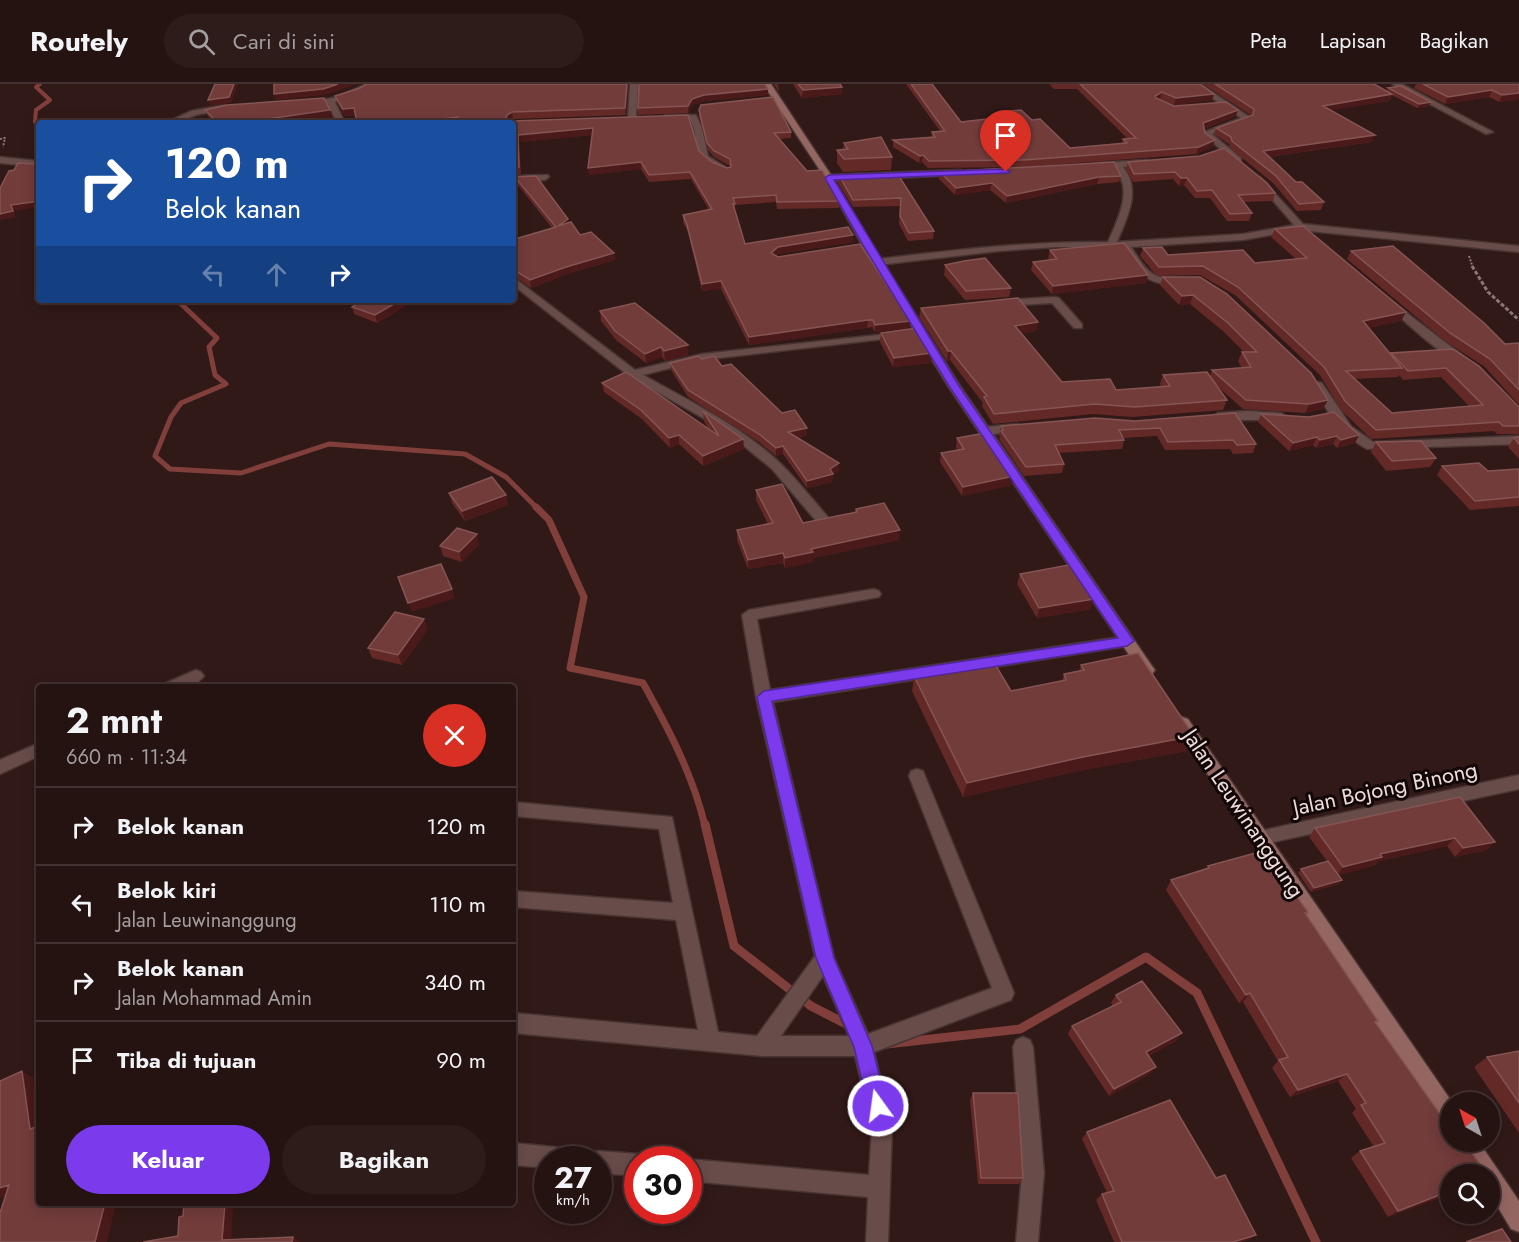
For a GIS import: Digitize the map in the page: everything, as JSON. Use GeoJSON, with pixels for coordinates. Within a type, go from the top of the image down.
{"type":"FeatureCollection","features":[{"type":"Feature","properties":{"kind":"main road"},"geometry":{"type":"LineString","coordinates":[[767,84],[770,100],[829,178],[862,246],[915,310],[922,332],[954,386],[1154,681]]}},
{"type":"Feature","properties":{"kind":"main road","name":"Jalan Leuwinanggung"},"geometry":{"type":"LineString","coordinates":[[1174,710],[1440,1102]]}},
{"type":"Feature","properties":{"kind":"main road"},"geometry":{"type":"LineString","coordinates":[[1500,1192],[1519,1221]]}},
{"type":"Feature","properties":{"kind":"street"},"geometry":{"type":"LineString","coordinates":[[293,103],[331,102],[349,97],[371,84]]}},
{"type":"Feature","properties":{"kind":"street"},"geometry":{"type":"LineString","coordinates":[[634,84],[628,118],[644,118]]}},
{"type":"Feature","properties":{"kind":"street"},"geometry":{"type":"LineString","coordinates":[[1195,84],[1246,118],[1206,133],[1221,150],[1242,164]]}},
{"type":"Feature","properties":{"kind":"street"},"geometry":{"type":"LineString","coordinates":[[1396,84],[1490,132]]}},
{"type":"Feature","properties":{"kind":"street"},"geometry":{"type":"LineString","coordinates":[[331,102],[340,120]]}},
{"type":"Feature","properties":{"kind":"street"},"geometry":{"type":"LineString","coordinates":[[1214,105],[1225,104]]}},
{"type":"Feature","properties":{"kind":"street"},"geometry":{"type":"LineString","coordinates":[[176,120],[194,112],[230,106]]}},
{"type":"Feature","properties":{"kind":"street"},"geometry":{"type":"LineString","coordinates":[[656,118],[695,113],[701,149],[708,160],[726,170]]}},
{"type":"Feature","properties":{"kind":"street"},"geometry":{"type":"LineString","coordinates":[[0,160],[36,164]]}},
{"type":"Feature","properties":{"kind":"street"},"geometry":{"type":"LineString","coordinates":[[1083,167],[1154,162]]}},
{"type":"Feature","properties":{"kind":"street"},"geometry":{"type":"LineString","coordinates":[[1112,245],[1125,207],[1128,188],[1128,181],[1116,165]]}},
{"type":"Feature","properties":{"kind":"street"},"geometry":{"type":"LineString","coordinates":[[1251,171],[1269,187],[1317,243]]}},
{"type":"Feature","properties":{"kind":"street"},"geometry":{"type":"LineString","coordinates":[[829,178],[964,172]]}},
{"type":"Feature","properties":{"kind":"street"},"geometry":{"type":"LineString","coordinates":[[516,179],[545,177]]}},
{"type":"Feature","properties":{"kind":"street"},"geometry":{"type":"LineString","coordinates":[[880,266],[1094,246],[1243,237],[1301,227],[1519,249]]}},
{"type":"Feature","properties":{"kind":"street"},"geometry":{"type":"LineString","coordinates":[[1125,245],[1148,277],[1154,281],[1194,280]]}},
{"type":"Feature","properties":{"kind":"street"},"geometry":{"type":"LineString","coordinates":[[516,282],[633,374],[718,422],[755,449],[776,466],[822,519]]}},
{"type":"Feature","properties":{"kind":"street"},"geometry":{"type":"LineString","coordinates":[[1378,293],[1440,345],[1469,364]]}},
{"type":"Feature","properties":{"kind":"street"},"geometry":{"type":"LineString","coordinates":[[990,304],[1055,300],[1078,326]]}},
{"type":"Feature","properties":{"kind":"street"},"geometry":{"type":"LineString","coordinates":[[633,374],[702,357],[922,332]]}},
{"type":"Feature","properties":{"kind":"street"},"geometry":{"type":"LineString","coordinates":[[1307,371],[1334,413],[1361,440],[1371,446],[1519,440]]}},
{"type":"Feature","properties":{"kind":"street"},"geometry":{"type":"LineString","coordinates":[[1319,417],[1334,413]]}},
{"type":"Feature","properties":{"kind":"street"},"geometry":{"type":"LineString","coordinates":[[1206,418],[1247,415],[1294,418]]}},
{"type":"Feature","properties":{"kind":"street"},"geometry":{"type":"LineString","coordinates":[[985,431],[1028,427]]}},
{"type":"Feature","properties":{"kind":"street"},"geometry":{"type":"LineString","coordinates":[[874,594],[749,615],[764,697],[825,958],[863,1046],[882,1126],[877,1242]]}},
{"type":"Feature","properties":{"kind":"street"},"geometry":{"type":"LineString","coordinates":[[764,697],[1127,641]]}},
{"type":"Feature","properties":{"kind":"street"},"geometry":{"type":"LineString","coordinates":[[178,684],[196,676]]}},
{"type":"Feature","properties":{"kind":"street"},"geometry":{"type":"LineString","coordinates":[[0,767],[36,749]]}},
{"type":"Feature","properties":{"kind":"street"},"geometry":{"type":"LineString","coordinates":[[516,1023],[762,1046],[863,1046],[1004,993],[917,776]]}},
{"type":"Feature","properties":{"kind":"street","name":"Jalan Bojong Binong"},"geometry":{"type":"LineString","coordinates":[[1260,838],[1519,782]]}},
{"type":"Feature","properties":{"kind":"street"},"geometry":{"type":"LineString","coordinates":[[516,809],[666,822],[710,1041]]}},
{"type":"Feature","properties":{"kind":"street"},"geometry":{"type":"LineString","coordinates":[[516,899],[684,912]]}},
{"type":"Feature","properties":{"kind":"street"},"geometry":{"type":"LineString","coordinates":[[762,1046],[825,958]]}},
{"type":"Feature","properties":{"kind":"street"},"geometry":{"type":"LineString","coordinates":[[1023,1047],[1033,1173],[1028,1242]]}},
{"type":"Feature","properties":{"kind":"street"},"geometry":{"type":"LineString","coordinates":[[516,1154],[534,1156]]}},
{"type":"Feature","properties":{"kind":"street"},"geometry":{"type":"LineString","coordinates":[[702,1171],[879,1187]]}},
{"type":"Feature","properties":{"kind":"path"},"geometry":{"type":"LineString","coordinates":[[1466,243],[1472,272],[1487,292],[1519,320]]}},
{"type":"Feature","properties":{"kind":"building"},"geometry":{"type":"Polygon","coordinates":[[[215,84],[234,84],[229,97],[208,100],[215,84]]]}},
{"type":"Feature","properties":{"kind":"building"},"geometry":{"type":"Polygon","coordinates":[[[274,84],[338,84],[323,89],[274,94],[274,84]]]}},
{"type":"Feature","properties":{"kind":"building"},"geometry":{"type":"Polygon","coordinates":[[[367,84],[627,84],[625,108],[512,112],[506,118],[510,120],[458,120],[458,117],[434,120],[356,120],[354,108],[343,109],[335,96],[367,84]]]}},
{"type":"Feature","properties":{"kind":"building"},"geometry":{"type":"Polygon","coordinates":[[[639,84],[765,84],[768,89],[704,95],[692,99],[688,106],[638,108],[639,84]]]}},
{"type":"Feature","properties":{"kind":"building"},"geometry":{"type":"Polygon","coordinates":[[[798,84],[840,84],[842,87],[803,90],[798,84]]]}},
{"type":"Feature","properties":{"kind":"building"},"geometry":{"type":"Polygon","coordinates":[[[911,84],[932,84],[961,122],[1004,117],[999,112],[1021,110],[1032,120],[1040,119],[1070,148],[1127,143],[1123,139],[1136,138],[1080,84],[1200,84],[1214,94],[1176,98],[1162,92],[1155,96],[1174,106],[1226,102],[1238,110],[1203,123],[1205,133],[1215,140],[1199,147],[1024,160],[929,161],[923,155],[920,156],[893,140],[935,137],[932,132],[945,131],[911,84]]]}},
{"type":"Feature","properties":{"kind":"building"},"geometry":{"type":"Polygon","coordinates":[[[1215,84],[1374,84],[1392,94],[1323,106],[1375,135],[1263,151],[1296,182],[1302,182],[1324,202],[1299,204],[1276,176],[1232,141],[1231,137],[1216,128],[1253,115],[1254,109],[1215,84]]]}},
{"type":"Feature","properties":{"kind":"building"},"geometry":{"type":"Polygon","coordinates":[[[1423,84],[1519,84],[1519,93],[1502,95],[1492,90],[1448,97],[1423,84]]]}},
{"type":"Feature","properties":{"kind":"building"},"geometry":{"type":"Polygon","coordinates":[[[1401,86],[1431,102],[1419,104],[1388,88],[1401,86]]]}},
{"type":"Feature","properties":{"kind":"building"},"geometry":{"type":"Polygon","coordinates":[[[773,97],[791,132],[774,133],[807,171],[822,170],[839,201],[777,202],[776,195],[733,198],[745,244],[848,227],[853,235],[778,247],[771,253],[778,257],[860,244],[911,321],[875,325],[873,320],[868,320],[749,337],[721,281],[702,284],[683,215],[712,209],[690,172],[649,175],[641,162],[588,168],[593,128],[518,135],[519,167],[516,167],[516,121],[688,115],[699,151],[712,162],[727,168],[731,167],[730,159],[714,151],[707,143],[699,110],[701,105],[773,97]]]}},
{"type":"Feature","properties":{"kind":"building"},"geometry":{"type":"Polygon","coordinates":[[[324,98],[330,110],[262,120],[215,120],[205,110],[227,105],[324,98]]]}},
{"type":"Feature","properties":{"kind":"building"},"geometry":{"type":"Polygon","coordinates":[[[881,137],[892,157],[844,159],[837,150],[848,149],[844,143],[881,137]]]}},
{"type":"Feature","properties":{"kind":"building"},"geometry":{"type":"Polygon","coordinates":[[[1224,148],[1267,183],[1275,193],[1238,195],[1252,213],[1230,214],[1212,190],[1197,191],[1187,178],[1181,178],[1175,172],[1134,174],[1128,162],[1200,156],[1224,148]]]}},
{"type":"Feature","properties":{"kind":"building"},"geometry":{"type":"Polygon","coordinates":[[[1114,162],[1121,176],[1099,177],[1007,196],[992,183],[956,188],[940,172],[1114,162]]]}},
{"type":"Feature","properties":{"kind":"building"},"geometry":{"type":"Polygon","coordinates":[[[18,163],[36,164],[36,201],[11,205],[13,211],[0,214],[0,188],[9,171],[14,170],[18,163]]]}},
{"type":"Feature","properties":{"kind":"building"},"geometry":{"type":"Polygon","coordinates":[[[897,173],[934,231],[909,233],[900,216],[901,198],[853,200],[839,175],[897,173]]]}},
{"type":"Feature","properties":{"kind":"building"},"geometry":{"type":"Polygon","coordinates":[[[536,176],[568,219],[558,226],[571,222],[580,235],[591,232],[614,253],[530,280],[516,271],[516,239],[556,227],[516,177],[536,176]]]}},
{"type":"Feature","properties":{"kind":"building"},"geometry":{"type":"Polygon","coordinates":[[[1303,226],[1406,312],[1363,321],[1402,368],[1346,371],[1392,413],[1483,405],[1446,368],[1408,371],[1391,353],[1453,349],[1479,366],[1519,407],[1519,426],[1503,426],[1499,422],[1376,430],[1345,401],[1324,367],[1238,287],[1203,266],[1159,267],[1143,248],[1162,247],[1168,255],[1243,250],[1255,263],[1307,258],[1275,229],[1303,226]]]}},
{"type":"Feature","properties":{"kind":"building"},"geometry":{"type":"Polygon","coordinates":[[[1124,243],[1148,275],[1053,286],[1033,262],[1057,259],[1050,250],[1124,243]]]}},
{"type":"Feature","properties":{"kind":"building"},"geometry":{"type":"Polygon","coordinates":[[[1393,246],[1484,323],[1505,344],[1519,343],[1519,390],[1490,359],[1450,333],[1351,251],[1393,246]]]}},
{"type":"Feature","properties":{"kind":"building"},"geometry":{"type":"Polygon","coordinates":[[[985,258],[1011,288],[966,291],[945,265],[964,261],[985,258]]]}},
{"type":"Feature","properties":{"kind":"building"},"geometry":{"type":"Polygon","coordinates":[[[1163,277],[1200,277],[1227,294],[1311,373],[1328,400],[1309,404],[1246,400],[1212,370],[1251,367],[1242,352],[1257,352],[1228,323],[1193,295],[1182,296],[1163,277]]]}},
{"type":"Feature","properties":{"kind":"building"},"geometry":{"type":"Polygon","coordinates":[[[1018,298],[1038,322],[1015,326],[1062,382],[1110,379],[1116,390],[1170,386],[1163,375],[1207,372],[1227,400],[1135,407],[1095,404],[994,414],[984,397],[987,396],[951,351],[948,351],[921,308],[1018,298]]]}},
{"type":"Feature","properties":{"kind":"building"},"geometry":{"type":"Polygon","coordinates":[[[358,303],[396,303],[375,315],[352,307],[358,303]]]}},
{"type":"Feature","properties":{"kind":"building"},"geometry":{"type":"Polygon","coordinates":[[[635,303],[688,345],[664,351],[661,347],[645,354],[615,331],[600,311],[635,303]]]}},
{"type":"Feature","properties":{"kind":"building"},"geometry":{"type":"Polygon","coordinates":[[[917,328],[932,353],[894,358],[881,333],[917,328]]]}},
{"type":"Feature","properties":{"kind":"building"},"geometry":{"type":"Polygon","coordinates":[[[698,356],[702,359],[714,356],[722,366],[731,364],[782,413],[795,410],[807,428],[788,432],[839,463],[830,469],[833,474],[807,481],[783,446],[776,448],[759,434],[688,390],[670,363],[698,356]]]}},
{"type":"Feature","properties":{"kind":"building"},"geometry":{"type":"Polygon","coordinates":[[[626,372],[719,436],[703,411],[743,439],[703,456],[679,435],[669,438],[641,410],[602,383],[626,372]]]}},
{"type":"Feature","properties":{"kind":"building"},"geometry":{"type":"Polygon","coordinates":[[[1334,412],[1359,435],[1341,440],[1337,436],[1320,440],[1317,437],[1293,443],[1261,414],[1309,417],[1334,412]]]}},
{"type":"Feature","properties":{"kind":"building"},"geometry":{"type":"Polygon","coordinates":[[[1235,413],[1256,444],[1237,445],[1233,440],[1168,442],[1160,428],[1119,430],[1124,440],[1055,445],[1064,464],[1026,467],[1001,431],[1003,430],[1001,426],[1095,418],[1135,421],[1235,413]]]}},
{"type":"Feature","properties":{"kind":"building"},"geometry":{"type":"Polygon","coordinates":[[[985,433],[1014,476],[963,487],[941,453],[964,449],[957,438],[985,433]]]}},
{"type":"Feature","properties":{"kind":"building"},"geometry":{"type":"Polygon","coordinates":[[[1421,441],[1436,458],[1392,461],[1376,442],[1421,441]]]}},
{"type":"Feature","properties":{"kind":"building"},"geometry":{"type":"Polygon","coordinates":[[[1479,463],[1488,471],[1519,469],[1519,497],[1475,501],[1442,466],[1479,463]]]}},
{"type":"Feature","properties":{"kind":"building"},"geometry":{"type":"Polygon","coordinates":[[[492,477],[506,495],[462,511],[449,493],[492,477]]]}},
{"type":"Feature","properties":{"kind":"building"},"geometry":{"type":"Polygon","coordinates":[[[782,484],[803,523],[857,512],[856,509],[884,503],[900,530],[811,549],[813,552],[785,558],[783,553],[748,560],[737,530],[773,523],[756,490],[782,484]]]}},
{"type":"Feature","properties":{"kind":"building"},"geometry":{"type":"Polygon","coordinates":[[[457,528],[477,534],[459,552],[440,546],[457,528]]]}},
{"type":"Feature","properties":{"kind":"building"},"geometry":{"type":"Polygon","coordinates":[[[441,564],[452,589],[408,603],[398,577],[441,564]]]}},
{"type":"Feature","properties":{"kind":"building"},"geometry":{"type":"Polygon","coordinates":[[[1074,564],[1086,581],[1083,581],[1094,599],[1039,608],[1020,574],[1074,564]]]}},
{"type":"Feature","properties":{"kind":"building"},"geometry":{"type":"Polygon","coordinates":[[[395,612],[424,619],[398,655],[368,648],[395,612]]]}},
{"type":"Feature","properties":{"kind":"building"},"geometry":{"type":"Polygon","coordinates":[[[1138,653],[1194,736],[1083,757],[967,783],[914,676],[992,659],[1011,691],[1066,680],[1064,674],[1084,670],[1081,665],[1138,653]]]}},
{"type":"Feature","properties":{"kind":"building"},"geometry":{"type":"Polygon","coordinates":[[[1460,797],[1495,842],[1463,848],[1455,838],[1380,854],[1382,857],[1343,867],[1315,828],[1460,797]]]}},
{"type":"Feature","properties":{"kind":"building"},"geometry":{"type":"Polygon","coordinates":[[[1266,850],[1296,890],[1293,891],[1308,912],[1305,913],[1378,1021],[1375,1022],[1440,1114],[1440,1152],[1471,1152],[1480,1164],[1440,1164],[1440,1195],[1398,1211],[1360,1151],[1385,1143],[1361,1105],[1366,1103],[1347,1074],[1298,1090],[1279,1060],[1288,1057],[1250,993],[1246,995],[1171,880],[1209,868],[1208,866],[1266,850]]]}},
{"type":"Feature","properties":{"kind":"building"},"geometry":{"type":"Polygon","coordinates":[[[1328,861],[1342,880],[1314,888],[1301,869],[1328,861]]]}},
{"type":"Feature","properties":{"kind":"building"},"geometry":{"type":"Polygon","coordinates":[[[1142,981],[1182,1033],[1146,1052],[1156,1067],[1114,1089],[1072,1026],[1121,1002],[1116,995],[1142,981]]]}},
{"type":"Feature","properties":{"kind":"building"},"geometry":{"type":"Polygon","coordinates":[[[1519,1051],[1519,1103],[1487,1057],[1519,1051]]]}},
{"type":"Feature","properties":{"kind":"building"},"geometry":{"type":"Polygon","coordinates":[[[22,1071],[30,1129],[36,1127],[36,1206],[104,1206],[95,1242],[0,1242],[0,1213],[9,1185],[0,1188],[0,1081],[22,1071]]]}},
{"type":"Feature","properties":{"kind":"building"},"geometry":{"type":"Polygon","coordinates":[[[973,1093],[1018,1093],[1023,1178],[981,1178],[973,1093]]]}},
{"type":"Feature","properties":{"kind":"building"},"geometry":{"type":"Polygon","coordinates":[[[1170,1100],[1216,1178],[1225,1175],[1256,1235],[1233,1242],[1122,1242],[1102,1194],[1114,1191],[1087,1132],[1170,1100]]]}},
{"type":"Feature","properties":{"kind":"building"},"geometry":{"type":"Polygon","coordinates":[[[184,1206],[225,1206],[222,1240],[293,1237],[292,1242],[143,1242],[178,1236],[179,1217],[183,1216],[184,1206]]]}},
{"type":"Feature","properties":{"kind":"building"},"geometry":{"type":"Polygon","coordinates":[[[1502,1229],[1511,1242],[1466,1242],[1502,1229]]]}},
{"type":"Feature","properties":{"kind":"waterway"},"geometry":{"type":"LineString","coordinates":[[36,122],[36,110],[50,100],[36,87],[40,84]]}},
{"type":"Feature","properties":{"kind":"waterway"},"geometry":{"type":"LineString","coordinates":[[180,303],[217,338],[209,347],[215,375],[226,384],[181,403],[171,417],[155,456],[170,469],[241,473],[329,444],[465,454],[506,477],[549,520],[584,597],[570,668],[643,683],[687,770],[705,826]]}},
{"type":"Feature","properties":{"kind":"waterway"},"geometry":{"type":"LineString","coordinates":[[705,824],[734,946],[811,1006],[850,1026]]}},
{"type":"Feature","properties":{"kind":"waterway"},"geometry":{"type":"LineString","coordinates":[[887,1044],[1020,1029],[1146,957],[1197,993],[1316,1242]]}},
{"type":"Feature","properties":{"kind":"route"},"geometry":{"type":"LineString","coordinates":[[878,1106],[863,1046],[825,958],[764,697],[1127,641],[954,386],[867,245],[829,178],[1006,172]]}}]}
